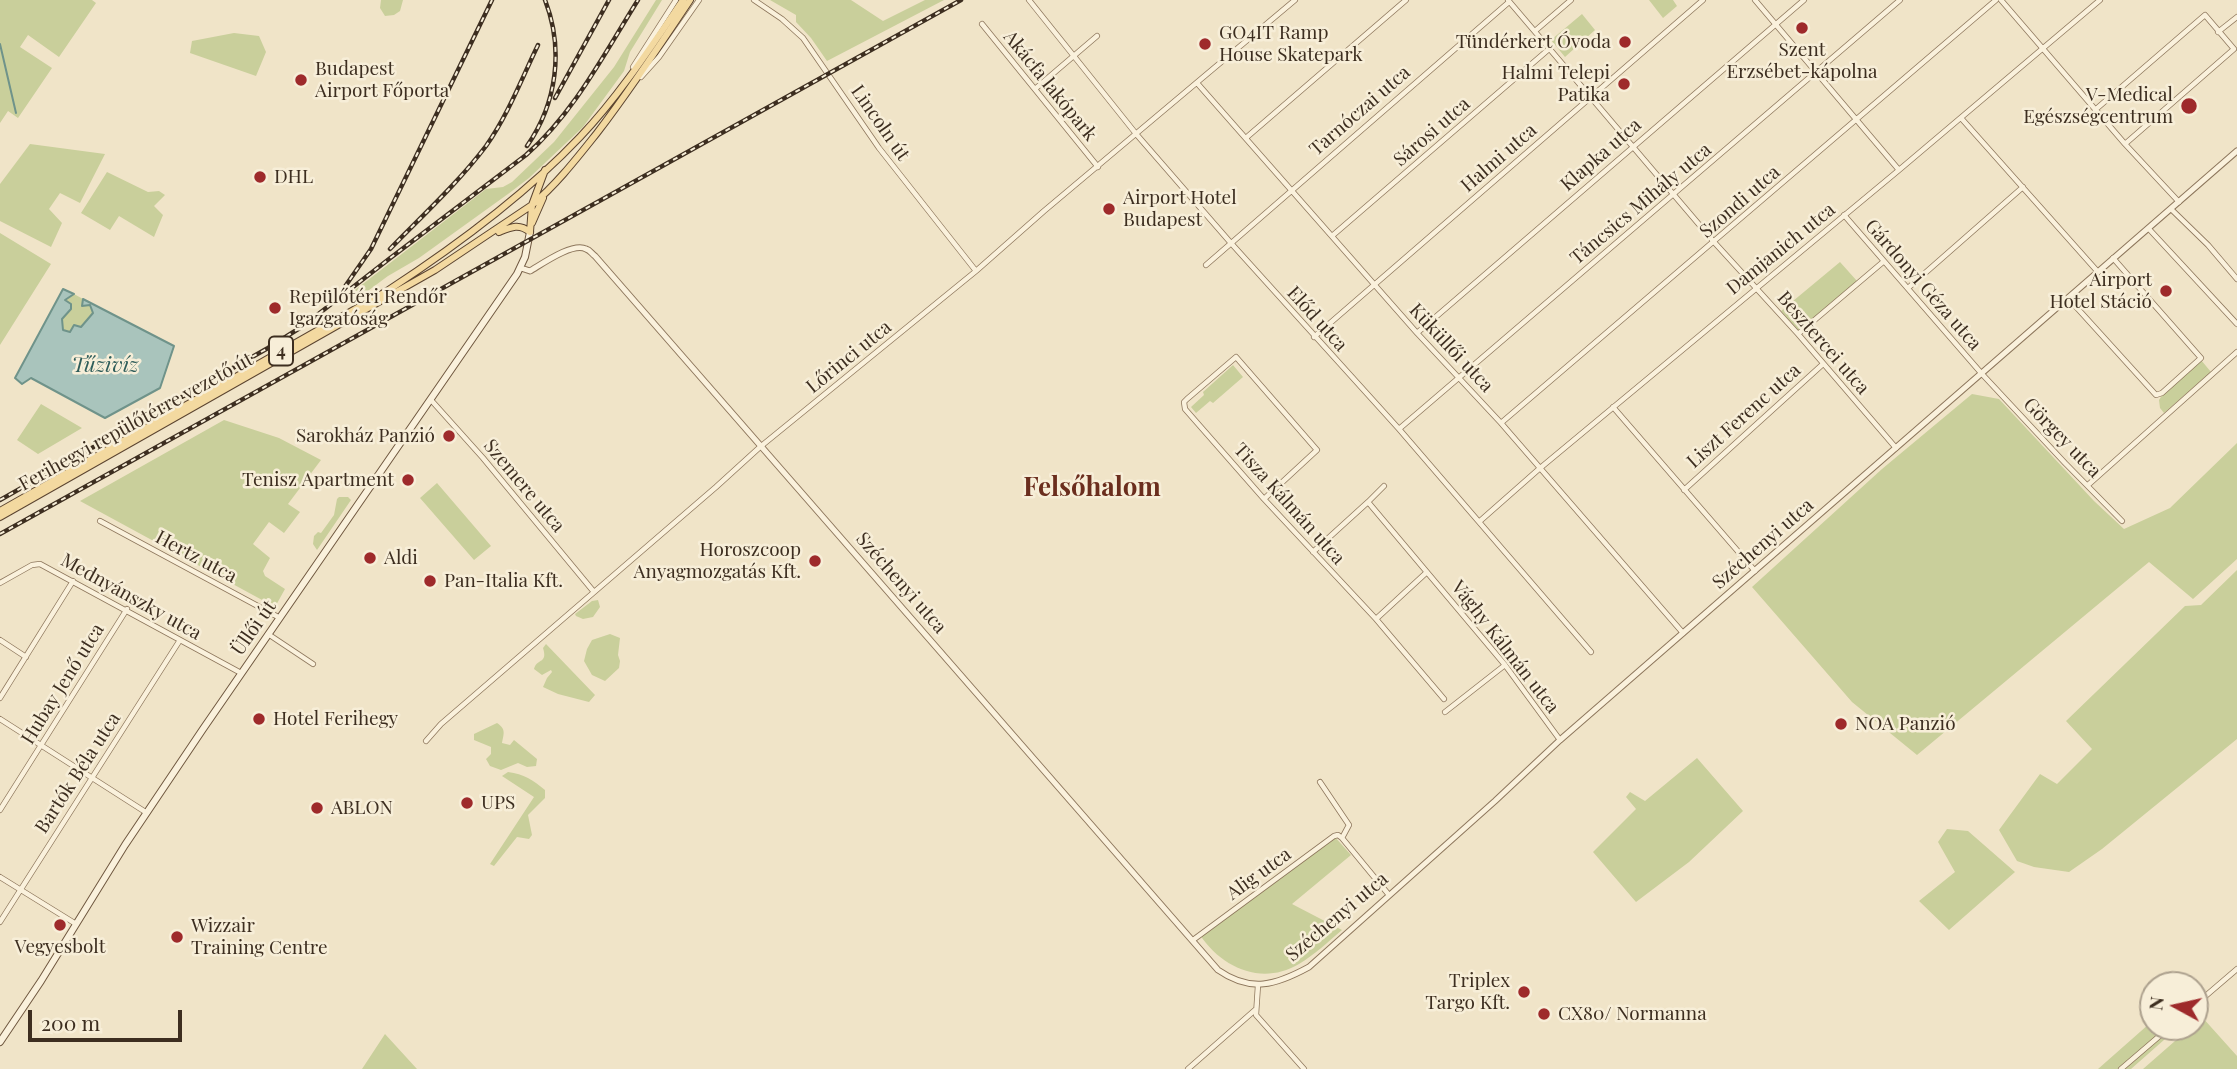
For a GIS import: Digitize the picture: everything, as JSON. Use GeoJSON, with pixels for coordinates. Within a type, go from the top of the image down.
{"type":"FeatureCollection","features":[{"type":"Feature","properties":{"kind":"main road","name":"Ferihegyi repülőtérre vezető út"},"geometry":{"type":"LineString","coordinates":[[651,53],[682,0]]}},
{"type":"Feature","properties":{"kind":"main road","name":"Ferihegyi repülőtérre vezető út"},"geometry":{"type":"LineString","coordinates":[[0,517],[435,270],[533,205],[575,161],[690,0]]}},
{"type":"Feature","properties":{"kind":"main road","name":"Ferihegyi repülőtérre vezető út"},"geometry":{"type":"LineString","coordinates":[[0,511],[387,291],[430,263],[546,169],[581,136],[629,83]]}},
{"type":"Feature","properties":{"kind":"main road"},"geometry":{"type":"LineString","coordinates":[[530,232],[533,205],[546,169]]}},
{"type":"Feature","properties":{"kind":"main road"},"geometry":{"type":"LineString","coordinates":[[530,232],[546,194]]}},
{"type":"Feature","properties":{"kind":"main road"},"geometry":{"type":"LineString","coordinates":[[488,236],[516,226],[530,232]]}},
{"type":"Feature","properties":{"kind":"main road","name":"Üllői út"},"geometry":{"type":"LineString","coordinates":[[1,1038],[241,673],[521,268],[530,232]]}},
{"type":"Feature","properties":{"kind":"street"},"geometry":{"type":"LineString","coordinates":[[629,83],[643,50],[676,0]]}},
{"type":"Feature","properties":{"kind":"street"},"geometry":{"type":"LineString","coordinates":[[629,83],[659,57],[699,0]]}},
{"type":"Feature","properties":{"kind":"street","name":"Lincoln út"},"geometry":{"type":"LineString","coordinates":[[754,0],[782,19],[803,38],[879,148],[976,271]]}},
{"type":"Feature","properties":{"kind":"street","name":"Előd utca"},"geometry":{"type":"LineString","coordinates":[[1030,0],[1137,135],[1314,337],[1399,429],[1591,652]]}},
{"type":"Feature","properties":{"kind":"street","name":"Lőrinci utca"},"geometry":{"type":"LineString","coordinates":[[426,741],[441,724],[760,447],[976,271],[1295,0]]}},
{"type":"Feature","properties":{"kind":"street"},"geometry":{"type":"LineString","coordinates":[[1247,137],[1406,0]]}},
{"type":"Feature","properties":{"kind":"street"},"geometry":{"type":"LineString","coordinates":[[1508,1],[1535,31],[1571,0]]}},
{"type":"Feature","properties":{"kind":"street","name":"Halmi utca"},"geometry":{"type":"LineString","coordinates":[[1314,337],[1703,0]]}},
{"type":"Feature","properties":{"kind":"street"},"geometry":{"type":"LineString","coordinates":[[1755,0],[1899,170]]}},
{"type":"Feature","properties":{"kind":"street","name":"Klapka utca"},"geometry":{"type":"LineString","coordinates":[[1417,333],[1804,0]]}},
{"type":"Feature","properties":{"kind":"street","name":"Táncsics Mihály utca"},"geometry":{"type":"LineString","coordinates":[[1399,429],[1900,0]]}},
{"type":"Feature","properties":{"kind":"street"},"geometry":{"type":"LineString","coordinates":[[1998,0],[2125,145],[2179,202]]}},
{"type":"Feature","properties":{"kind":"street","name":"Szondi utca"},"geometry":{"type":"LineString","coordinates":[[1501,424],[1998,0]]}},
{"type":"Feature","properties":{"kind":"street","name":"Damjanich utca"},"geometry":{"type":"LineString","coordinates":[[1480,522],[1539,468],[2100,0]]}},
{"type":"Feature","properties":{"kind":"street","name":"Tarnóczai utca"},"geometry":{"type":"LineString","coordinates":[[1206,265],[1508,1]]}},
{"type":"Feature","properties":{"kind":"street"},"geometry":{"type":"LineString","coordinates":[[2095,110],[2205,15],[2234,49],[2125,145]]}},
{"type":"Feature","properties":{"kind":"street"},"geometry":{"type":"LineString","coordinates":[[2218,32],[2237,17]]}},
{"type":"Feature","properties":{"kind":"street","name":"Akácfa lakópark"},"geometry":{"type":"LineString","coordinates":[[982,24],[1098,167]]}},
{"type":"Feature","properties":{"kind":"street","name":"Besztercei utca"},"geometry":{"type":"LineString","coordinates":[[1535,31],[1714,242],[1798,334],[1896,449]]}},
{"type":"Feature","properties":{"kind":"street"},"geometry":{"type":"LineString","coordinates":[[1035,89],[1097,36]]}},
{"type":"Feature","properties":{"kind":"street","name":"Sárosi utca"},"geometry":{"type":"LineString","coordinates":[[1332,236],[1549,49]]}},
{"type":"Feature","properties":{"kind":"street","name":"Küküllői utca"},"geometry":{"type":"LineString","coordinates":[[1197,83],[1417,333],[1460,377],[1684,634]]}},
{"type":"Feature","properties":{"kind":"street"},"geometry":{"type":"LineString","coordinates":[[1961,118],[2098,272]]}},
{"type":"Feature","properties":{"kind":"street","name":"Széchenyi utca"},"geometry":{"type":"LineString","coordinates":[[521,268],[530,271],[568,250],[586,248],[1218,970],[1233,979],[1258,985],[1290,977],[1308,967],[1560,740],[2237,151]]}},
{"type":"Feature","properties":{"kind":"street"},"geometry":{"type":"LineString","coordinates":[[1908,288],[2023,187]]}},
{"type":"Feature","properties":{"kind":"street"},"geometry":{"type":"LineString","coordinates":[[2171,209],[2208,245],[2237,279]]}},
{"type":"Feature","properties":{"kind":"street","name":"Gárdonyi Géza utca"},"geometry":{"type":"LineString","coordinates":[[1844,215],[1982,374]]}},
{"type":"Feature","properties":{"kind":"street"},"geometry":{"type":"LineString","coordinates":[[2149,229],[2237,324]]}},
{"type":"Feature","properties":{"kind":"street"},"geometry":{"type":"LineString","coordinates":[[2068,298],[2156,395],[2162,393],[2201,358],[2113,258]]}},
{"type":"Feature","properties":{"kind":"street"},"geometry":{"type":"LineString","coordinates":[[1798,334],[1883,262]]}},
{"type":"Feature","properties":{"kind":"street"},"geometry":{"type":"LineString","coordinates":[[2088,485],[2237,352]]}},
{"type":"Feature","properties":{"kind":"street","name":"Tisza Kálmán utca"},"geometry":{"type":"LineString","coordinates":[[1264,499],[1317,450],[1236,357],[1187,399],[1184,406],[1264,499],[1376,619],[1444,699]]}},
{"type":"Feature","properties":{"kind":"street","name":"Liszt Ferenc utca"},"geometry":{"type":"LineString","coordinates":[[1684,490],[1823,364]]}},
{"type":"Feature","properties":{"kind":"street","name":"Görgey utca"},"geometry":{"type":"LineString","coordinates":[[1982,374],[2123,521]]}},
{"type":"Feature","properties":{"kind":"street","name":"Szemere utca"},"geometry":{"type":"LineString","coordinates":[[431,400],[483,458],[594,592]]}},
{"type":"Feature","properties":{"kind":"street"},"geometry":{"type":"LineString","coordinates":[[1612,407],[1756,572]]}},
{"type":"Feature","properties":{"kind":"street"},"geometry":{"type":"LineString","coordinates":[[1313,552],[1384,486]]}},
{"type":"Feature","properties":{"kind":"street","name":"Vághy Kálmán utca"},"geometry":{"type":"LineString","coordinates":[[1368,502],[1505,665],[1560,740]]}},
{"type":"Feature","properties":{"kind":"street","name":"Hertz utca"},"geometry":{"type":"LineString","coordinates":[[100,522],[280,618]]}},
{"type":"Feature","properties":{"kind":"street","name":"Mednyánszky utca"},"geometry":{"type":"LineString","coordinates":[[0,583],[32,565],[40,564],[241,673]]}},
{"type":"Feature","properties":{"kind":"street"},"geometry":{"type":"LineString","coordinates":[[1376,619],[1427,572]]}},
{"type":"Feature","properties":{"kind":"street"},"geometry":{"type":"LineString","coordinates":[[0,698],[73,581]]}},
{"type":"Feature","properties":{"kind":"street","name":"Hubay Jenő utca"},"geometry":{"type":"LineString","coordinates":[[0,810],[127,609]]}},
{"type":"Feature","properties":{"kind":"street"},"geometry":{"type":"LineString","coordinates":[[268,634],[313,664]]}},
{"type":"Feature","properties":{"kind":"street"},"geometry":{"type":"LineString","coordinates":[[0,640],[26,657]]}},
{"type":"Feature","properties":{"kind":"street","name":"Bartók Béla utca"},"geometry":{"type":"LineString","coordinates":[[0,922],[180,640]]}},
{"type":"Feature","properties":{"kind":"street"},"geometry":{"type":"LineString","coordinates":[[1445,712],[1505,665]]}},
{"type":"Feature","properties":{"kind":"street"},"geometry":{"type":"LineString","coordinates":[[0,719],[147,813]]}},
{"type":"Feature","properties":{"kind":"street"},"geometry":{"type":"LineString","coordinates":[[1320,782],[1349,825],[1342,838],[1389,895]]}},
{"type":"Feature","properties":{"kind":"street","name":"Alig utca"},"geometry":{"type":"LineString","coordinates":[[1193,940],[1334,836],[1342,838]]}},
{"type":"Feature","properties":{"kind":"street"},"geometry":{"type":"LineString","coordinates":[[0,877],[76,924]]}},
{"type":"Feature","properties":{"kind":"street"},"geometry":{"type":"LineString","coordinates":[[2209,993],[2237,970]]}},
{"type":"Feature","properties":{"kind":"street"},"geometry":{"type":"LineString","coordinates":[[1258,985],[1256,1016],[1304,1069]]}},
{"type":"Feature","properties":{"kind":"street"},"geometry":{"type":"LineString","coordinates":[[1188,1069],[1255,1010]]}},
{"type":"Feature","properties":{"kind":"street"},"geometry":{"type":"LineString","coordinates":[[1242,1023],[1249,1020],[1262,1024]]}},
{"type":"Feature","properties":{"kind":"street"},"geometry":{"type":"LineString","coordinates":[[2121,1069],[2154,1041]]}},
{"type":"Feature","properties":{"kind":"green space"},"geometry":{"type":"Polygon","coordinates":[[[0,0],[92,0],[96,3],[59,57],[28,35],[20,47],[52,68],[18,118],[8,111],[0,123],[0,0]]]}},
{"type":"Feature","properties":{"kind":"green space"},"geometry":{"type":"Polygon","coordinates":[[[381,0],[403,0],[400,11],[385,16],[380,8],[381,0]]]}},
{"type":"Feature","properties":{"kind":"green space"},"geometry":{"type":"Polygon","coordinates":[[[656,0],[662,0],[630,52],[624,71],[583,127],[529,178],[419,258],[361,296],[355,290],[486,189],[503,187],[512,182],[554,142],[614,67],[656,0]]]}},
{"type":"Feature","properties":{"kind":"green space"},"geometry":{"type":"Polygon","coordinates":[[[770,0],[851,0],[883,21],[925,0],[944,0],[827,61],[796,22],[796,15],[770,0]]]}},
{"type":"Feature","properties":{"kind":"green space"},"geometry":{"type":"Polygon","coordinates":[[[1649,0],[1673,0],[1677,6],[1663,18],[1649,0]]]}},
{"type":"Feature","properties":{"kind":"green space"},"geometry":{"type":"Polygon","coordinates":[[[1582,14],[1595,30],[1565,57],[1551,40],[1582,14]]]}},
{"type":"Feature","properties":{"kind":"green space"},"geometry":{"type":"Polygon","coordinates":[[[234,33],[259,36],[266,52],[256,76],[190,53],[192,41],[234,33]]]}},
{"type":"Feature","properties":{"kind":"green space"},"geometry":{"type":"Polygon","coordinates":[[[30,144],[105,154],[80,203],[60,193],[49,209],[62,223],[51,247],[0,221],[0,184],[30,144]]]}},
{"type":"Feature","properties":{"kind":"green space"},"geometry":{"type":"Polygon","coordinates":[[[107,172],[148,192],[159,191],[165,195],[154,206],[163,215],[154,237],[119,216],[110,230],[81,213],[107,172]]]}},
{"type":"Feature","properties":{"kind":"green space"},"geometry":{"type":"Polygon","coordinates":[[[0,233],[51,264],[0,345],[0,233]]]}},
{"type":"Feature","properties":{"kind":"green space"},"geometry":{"type":"Polygon","coordinates":[[[1840,262],[1857,281],[1799,331],[1781,311],[1840,262]]]}},
{"type":"Feature","properties":{"kind":"green space"},"geometry":{"type":"Polygon","coordinates":[[[74,294],[83,299],[82,306],[90,305],[93,313],[81,327],[74,325],[70,332],[62,330],[62,319],[71,309],[65,301],[74,294]]]}},
{"type":"Feature","properties":{"kind":"green space"},"geometry":{"type":"Polygon","coordinates":[[[2201,360],[2211,372],[2164,413],[2159,400],[2163,394],[2201,360]]]}},
{"type":"Feature","properties":{"kind":"green space"},"geometry":{"type":"Polygon","coordinates":[[[1233,365],[1243,377],[1213,403],[1210,401],[1196,413],[1191,407],[1204,395],[1203,392],[1233,365]]]}},
{"type":"Feature","properties":{"kind":"green space"},"geometry":{"type":"Polygon","coordinates":[[[1972,394],[1999,399],[2094,501],[2124,529],[2170,508],[2237,443],[2237,559],[2193,599],[2149,562],[1917,755],[1852,702],[1752,587],[1882,469],[1972,394]]]}},
{"type":"Feature","properties":{"kind":"green space"},"geometry":{"type":"Polygon","coordinates":[[[41,404],[82,428],[38,454],[17,440],[41,404]]]}},
{"type":"Feature","properties":{"kind":"green space"},"geometry":{"type":"Polygon","coordinates":[[[224,420],[279,438],[321,460],[288,504],[300,512],[284,533],[269,522],[253,544],[270,558],[263,571],[265,576],[285,589],[275,607],[80,501],[224,420]]]}},
{"type":"Feature","properties":{"kind":"green space"},"geometry":{"type":"Polygon","coordinates":[[[437,483],[491,546],[474,560],[420,498],[437,483]]]}},
{"type":"Feature","properties":{"kind":"green space"},"geometry":{"type":"Polygon","coordinates":[[[339,497],[348,497],[351,500],[317,550],[313,544],[314,536],[318,532],[321,533],[334,515],[339,497]]]}},
{"type":"Feature","properties":{"kind":"green space"},"geometry":{"type":"Polygon","coordinates":[[[2237,570],[2237,739],[2102,849],[2069,872],[2034,867],[2017,861],[1999,830],[2040,774],[2057,784],[2092,749],[2066,721],[2185,606],[2201,605],[2237,570]]]}},
{"type":"Feature","properties":{"kind":"green space"},"geometry":{"type":"Polygon","coordinates":[[[598,600],[600,607],[593,617],[583,619],[576,616],[575,614],[592,601],[598,600]]]}},
{"type":"Feature","properties":{"kind":"green space"},"geometry":{"type":"Polygon","coordinates":[[[610,634],[620,638],[620,661],[619,668],[605,681],[592,675],[584,661],[592,640],[610,634]]]}},
{"type":"Feature","properties":{"kind":"green space"},"geometry":{"type":"Polygon","coordinates":[[[546,644],[595,695],[589,702],[543,687],[551,670],[542,675],[534,669],[543,659],[543,648],[546,644]]]}},
{"type":"Feature","properties":{"kind":"green space"},"geometry":{"type":"Polygon","coordinates":[[[497,723],[504,732],[502,743],[510,745],[514,740],[537,759],[536,766],[527,767],[518,763],[501,770],[490,766],[486,759],[491,754],[491,747],[474,740],[474,734],[497,723]]]}},
{"type":"Feature","properties":{"kind":"green space"},"geometry":{"type":"Polygon","coordinates":[[[1697,758],[1743,811],[1689,862],[1636,902],[1593,852],[1636,809],[1626,797],[1630,792],[1645,801],[1697,758]]]}},
{"type":"Feature","properties":{"kind":"green space"},"geometry":{"type":"Polygon","coordinates":[[[508,772],[524,776],[536,783],[545,790],[545,798],[528,815],[532,835],[529,839],[517,837],[494,866],[490,864],[534,797],[502,776],[508,772]]]}},
{"type":"Feature","properties":{"kind":"green space"},"geometry":{"type":"Polygon","coordinates":[[[1947,829],[1968,831],[2015,872],[1949,930],[1919,901],[1955,872],[1938,842],[1947,829]]]}},
{"type":"Feature","properties":{"kind":"green space"},"geometry":{"type":"Polygon","coordinates":[[[1334,836],[1351,855],[1292,904],[1342,930],[1299,964],[1271,973],[1244,970],[1220,957],[1209,947],[1200,935],[1334,836]]]}},
{"type":"Feature","properties":{"kind":"green space"},"geometry":{"type":"Polygon","coordinates":[[[2209,1025],[2237,1056],[2237,1069],[2143,1069],[2175,1041],[2209,1041],[2209,1025]]]}},
{"type":"Feature","properties":{"kind":"green space"},"geometry":{"type":"Polygon","coordinates":[[[2139,1033],[2139,1041],[2163,1041],[2131,1069],[2098,1069],[2139,1033]]]}},
{"type":"Feature","properties":{"kind":"green space"},"geometry":{"type":"Polygon","coordinates":[[[385,1034],[417,1069],[362,1069],[385,1034]]]}},
{"type":"Feature","properties":{"kind":"water","name":"Tűzivíz"},"geometry":{"type":"Polygon","coordinates":[[[63,289],[74,294],[65,300],[71,304],[71,309],[62,319],[63,330],[70,332],[74,325],[81,327],[93,313],[90,305],[82,306],[83,299],[174,346],[160,388],[105,418],[31,378],[22,384],[15,378],[63,289]]]}},
{"type":"Feature","properties":{"kind":"waterway"},"geometry":{"type":"LineString","coordinates":[[0,44],[16,113]]}},
{"type":"Feature","properties":{"kind":"railway"},"geometry":{"type":"LineString","coordinates":[[344,288],[371,249],[492,0]]}},
{"type":"Feature","properties":{"kind":"railway"},"geometry":{"type":"LineString","coordinates":[[527,146],[545,112],[554,75],[554,37],[545,0]]}},
{"type":"Feature","properties":{"kind":"railway"},"geometry":{"type":"LineString","coordinates":[[555,98],[609,0]]}},
{"type":"Feature","properties":{"kind":"railway"},"geometry":{"type":"LineString","coordinates":[[0,500],[303,326],[526,155],[574,102],[638,0]]}},
{"type":"Feature","properties":{"kind":"railway"},"geometry":{"type":"LineString","coordinates":[[0,534],[961,0]]}},
{"type":"Feature","properties":{"kind":"railway"},"geometry":{"type":"LineString","coordinates":[[390,249],[452,186],[486,146],[508,109],[538,45]]}},
{"type":"Feature","properties":{"kind":"place","name":"Szent Erzsébet-kápolna"},"geometry":{"type":"Point","coordinates":[1802,28]}},
{"type":"Feature","properties":{"kind":"place","name":"Tündérkert Óvoda"},"geometry":{"type":"Point","coordinates":[1625,42]}},
{"type":"Feature","properties":{"kind":"place","name":"GO4IT Ramp House Skatepark"},"geometry":{"type":"Point","coordinates":[1205,44]}},
{"type":"Feature","properties":{"kind":"place","name":"Budapest Airport Főporta"},"geometry":{"type":"Point","coordinates":[301,80]}},
{"type":"Feature","properties":{"kind":"place","name":"Halmi Telepi Patika"},"geometry":{"type":"Point","coordinates":[1624,84]}},
{"type":"Feature","properties":{"kind":"place","name":"V-Medical Egészségcentrum"},"geometry":{"type":"Point","coordinates":[2189,106]}},
{"type":"Feature","properties":{"kind":"place","name":"DHL"},"geometry":{"type":"Point","coordinates":[260,177]}},
{"type":"Feature","properties":{"kind":"place","name":"Airport Hotel Budapest"},"geometry":{"type":"Point","coordinates":[1109,209]}},
{"type":"Feature","properties":{"kind":"place","name":"Airport Hotel Stáció"},"geometry":{"type":"Point","coordinates":[2166,291]}},
{"type":"Feature","properties":{"kind":"place","name":"Repülőtéri Rendőr Igazgatóság"},"geometry":{"type":"Point","coordinates":[275,308]}},
{"type":"Feature","properties":{"kind":"place","name":"Sarokház Panzió"},"geometry":{"type":"Point","coordinates":[449,436]}},
{"type":"Feature","properties":{"kind":"place","name":"Tenisz Apartment"},"geometry":{"type":"Point","coordinates":[408,480]}},
{"type":"Feature","properties":{"kind":"place","name":"Aldi"},"geometry":{"type":"Point","coordinates":[370,558]}},
{"type":"Feature","properties":{"kind":"place","name":"Horoszcoop Anyagmozgatás Kft."},"geometry":{"type":"Point","coordinates":[815,561]}},
{"type":"Feature","properties":{"kind":"place","name":"Pan-Italia Kft."},"geometry":{"type":"Point","coordinates":[430,581]}},
{"type":"Feature","properties":{"kind":"place","name":"Hotel Ferihegy"},"geometry":{"type":"Point","coordinates":[259,719]}},
{"type":"Feature","properties":{"kind":"place","name":"NOA Panzió"},"geometry":{"type":"Point","coordinates":[1841,724]}},
{"type":"Feature","properties":{"kind":"place","name":"UPS"},"geometry":{"type":"Point","coordinates":[467,803]}},
{"type":"Feature","properties":{"kind":"place","name":"ABLON"},"geometry":{"type":"Point","coordinates":[317,808]}},
{"type":"Feature","properties":{"kind":"place","name":"Vegyesbolt"},"geometry":{"type":"Point","coordinates":[60,925]}},
{"type":"Feature","properties":{"kind":"place","name":"Wizzair Training Centre"},"geometry":{"type":"Point","coordinates":[177,937]}},
{"type":"Feature","properties":{"kind":"place","name":"Triplex Targo Kft."},"geometry":{"type":"Point","coordinates":[1524,992]}},
{"type":"Feature","properties":{"kind":"place","name":"CX80/ Normanna"},"geometry":{"type":"Point","coordinates":[1544,1014]}},
{"type":"Feature","properties":{"kind":"district","name":"Felsőhalom"},"geometry":{"type":"Point","coordinates":[1092,488]}}]}
